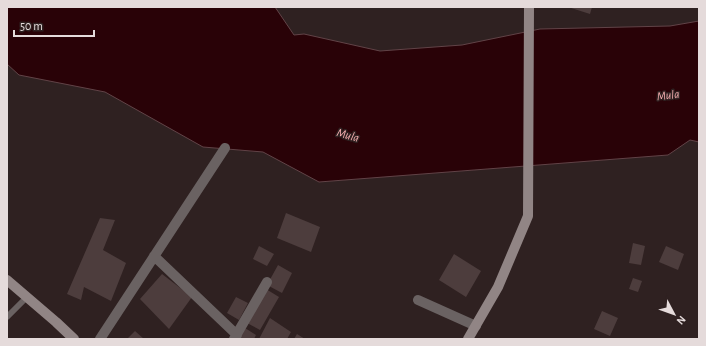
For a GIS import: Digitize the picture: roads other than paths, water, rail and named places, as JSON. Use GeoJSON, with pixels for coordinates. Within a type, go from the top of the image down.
{"type":"FeatureCollection","features":[{"type":"Feature","properties":{"kind":"street"},"geometry":{"type":"LineString","coordinates":[[468,339],[498,287],[528,216],[529,7]]}},
{"type":"Feature","properties":{"kind":"street"},"geometry":{"type":"LineString","coordinates":[[100,339],[225,148]]}},
{"type":"Feature","properties":{"kind":"street"},"geometry":{"type":"LineString","coordinates":[[154,256],[236,337],[267,282]]}},
{"type":"Feature","properties":{"kind":"street"},"geometry":{"type":"LineString","coordinates":[[7,280],[74,339]]}},
{"type":"Feature","properties":{"kind":"street"},"geometry":{"type":"LineString","coordinates":[[418,300],[476,326]]}},
{"type":"Feature","properties":{"kind":"lane"},"geometry":{"type":"LineString","coordinates":[[7,317],[27,297]]}},
{"type":"Feature","properties":{"kind":"water","name":"Mula"},"geometry":{"type":"Polygon","coordinates":[[[7,7],[275,7],[294,35],[304,34],[380,51],[462,45],[540,29],[670,26],[699,21],[699,142],[690,140],[668,155],[319,182],[263,152],[203,147],[105,92],[19,75],[7,64],[7,7]]]}}]}
